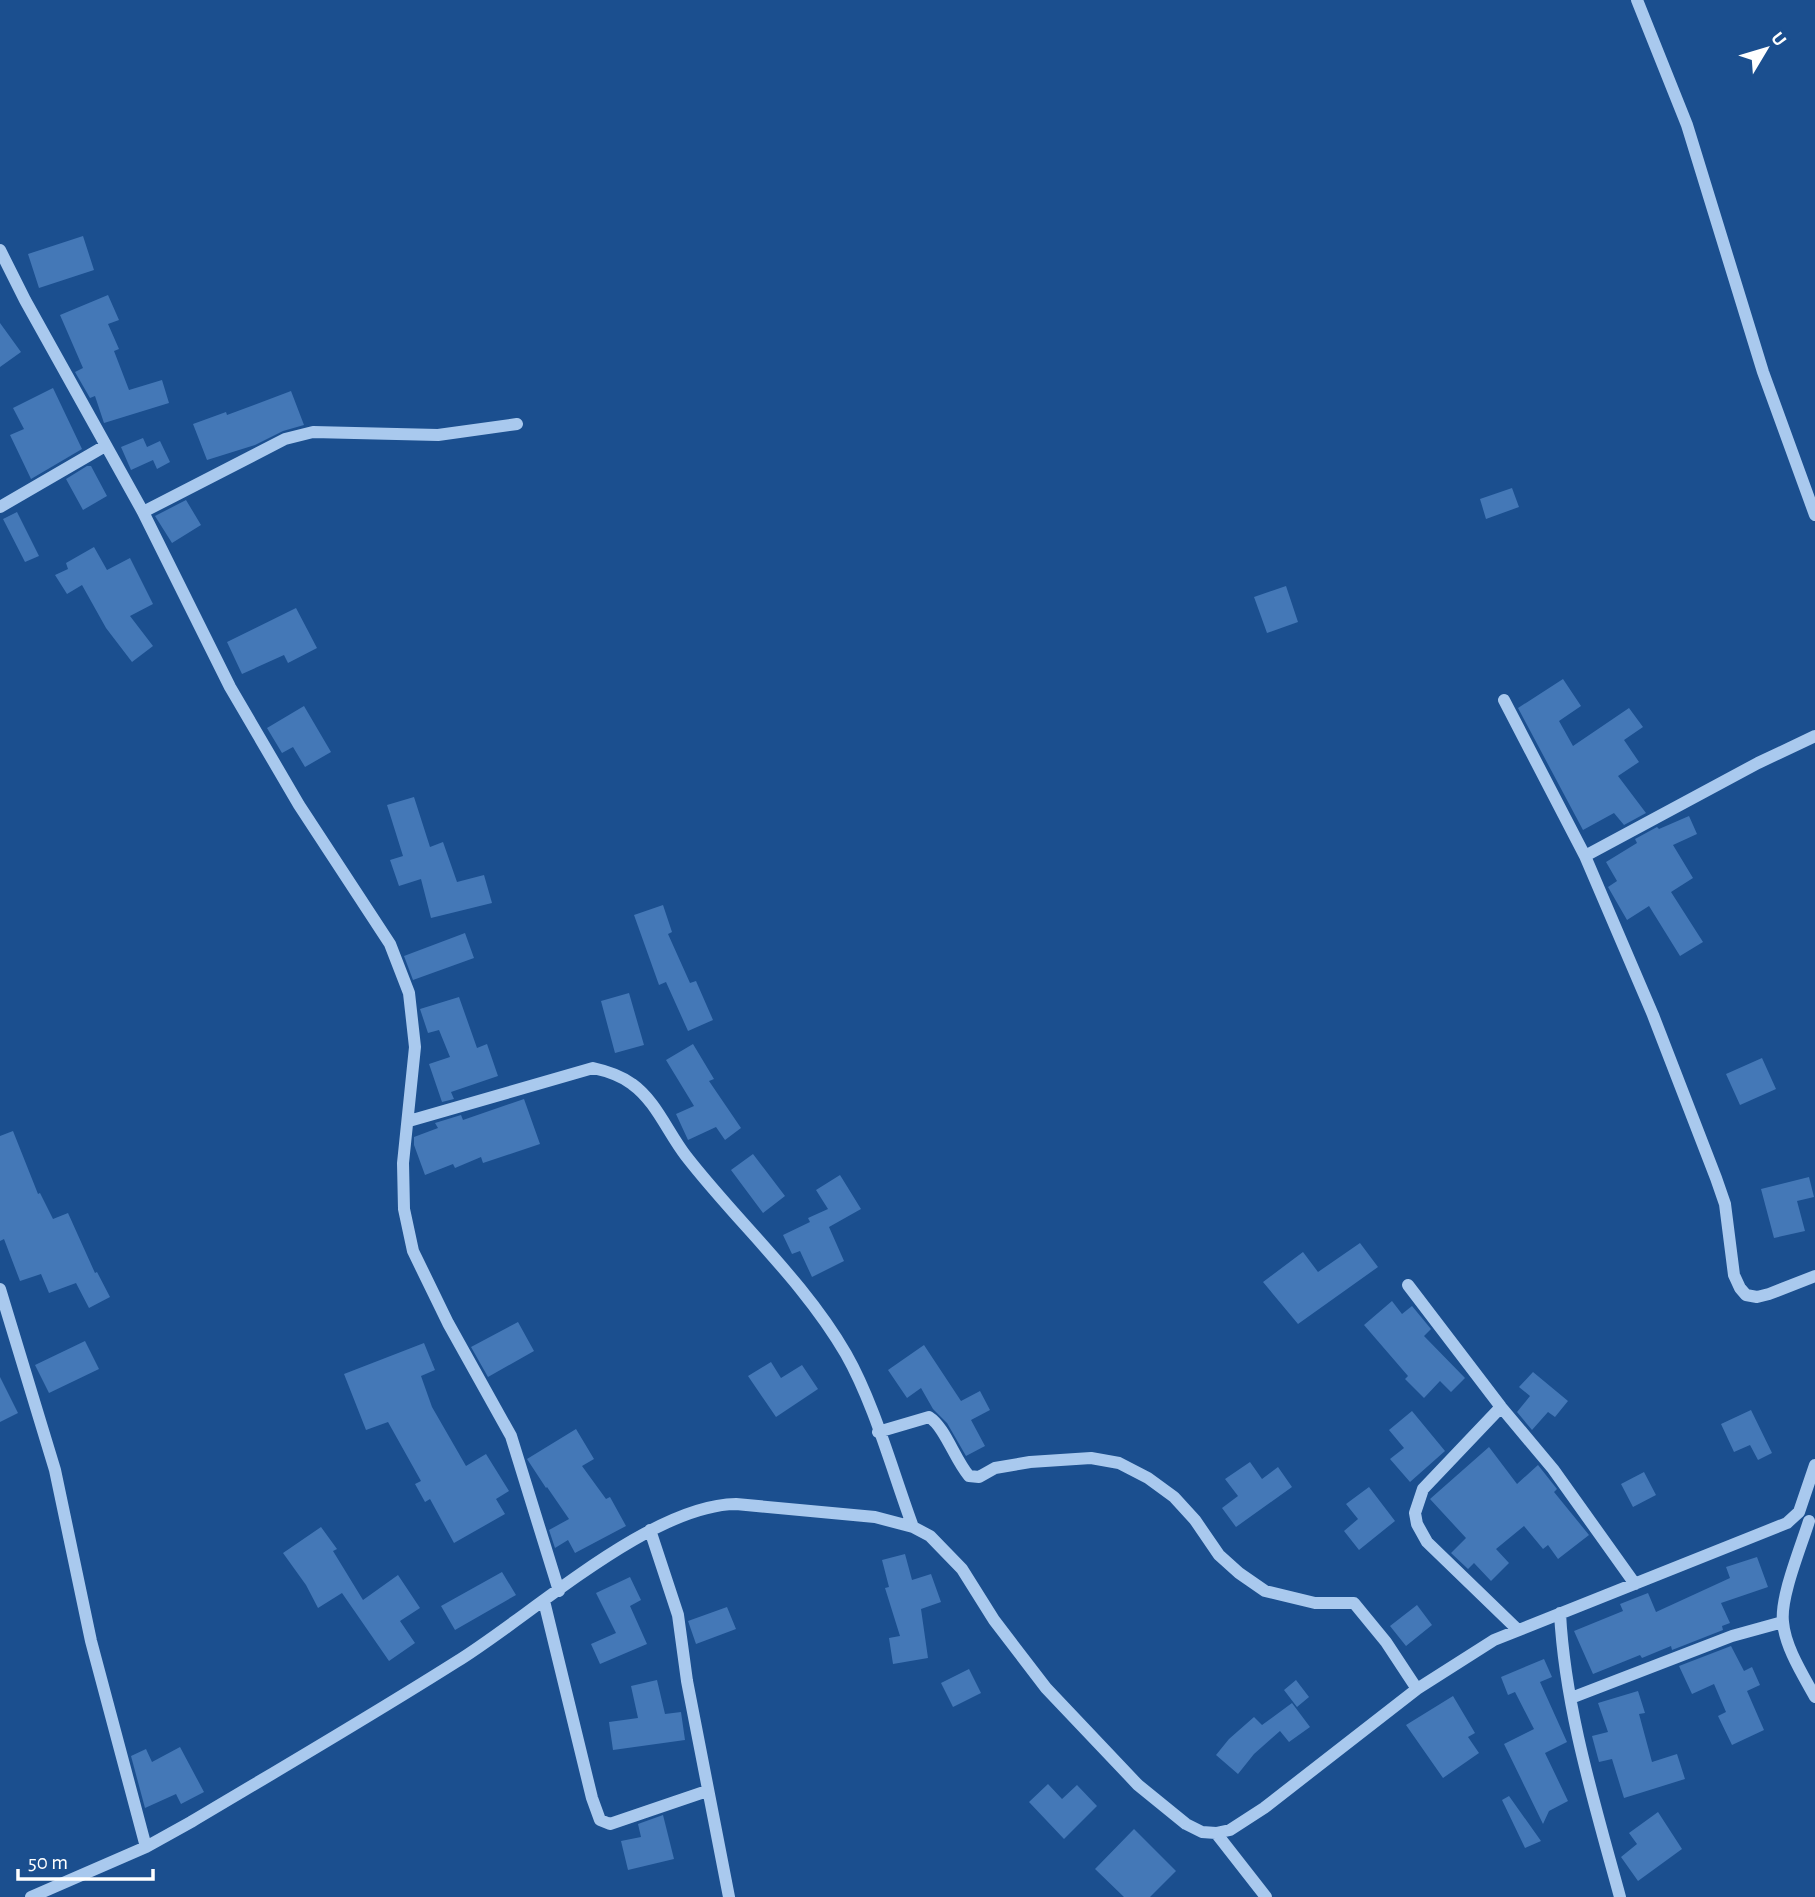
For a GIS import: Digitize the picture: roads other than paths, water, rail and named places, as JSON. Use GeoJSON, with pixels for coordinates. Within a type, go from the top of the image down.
{"type":"FeatureCollection","features":[{"type":"Feature","properties":{"kind":"street"},"geometry":{"type":"LineString","coordinates":[[1637,0],[1687,124],[1763,372],[1815,515]]}},
{"type":"Feature","properties":{"kind":"street"},"geometry":{"type":"LineString","coordinates":[[0,250],[143,512],[230,687],[299,805],[390,944],[409,993],[415,1047],[409,1121],[402,1163],[404,1209],[413,1251],[448,1323],[511,1436],[559,1591]]}},
{"type":"Feature","properties":{"kind":"street"},"geometry":{"type":"LineString","coordinates":[[143,512],[285,439],[313,432],[438,435],[517,424]]}},
{"type":"Feature","properties":{"kind":"street"},"geometry":{"type":"LineString","coordinates":[[0,507],[105,446]]}},
{"type":"Feature","properties":{"kind":"street"},"geometry":{"type":"LineString","coordinates":[[1504,700],[1585,856],[1653,1015],[1725,1204],[1734,1275],[1740,1288],[1746,1295],[1757,1297],[1815,1276]]}},
{"type":"Feature","properties":{"kind":"street"},"geometry":{"type":"LineString","coordinates":[[1585,856],[1758,763],[1815,736]]}},
{"type":"Feature","properties":{"kind":"street"},"geometry":{"type":"LineString","coordinates":[[409,1121],[593,1068],[612,1072],[634,1085],[651,1104],[685,1154],[820,1313],[847,1356],[913,1527]]}},
{"type":"Feature","properties":{"kind":"street"},"geometry":{"type":"LineString","coordinates":[[1408,1285],[1501,1407],[1553,1469],[1635,1584]]}},
{"type":"Feature","properties":{"kind":"street"},"geometry":{"type":"LineString","coordinates":[[0,1289],[55,1469],[92,1641],[146,1847]]}},
{"type":"Feature","properties":{"kind":"street"},"geometry":{"type":"LineString","coordinates":[[1501,1407],[1423,1489],[1415,1513],[1417,1524],[1427,1542],[1518,1630]]}},
{"type":"Feature","properties":{"kind":"street"},"geometry":{"type":"LineString","coordinates":[[878,1432],[929,1417],[937,1425],[969,1476],[979,1477],[995,1468],[1030,1462],[1091,1458],[1119,1463],[1148,1478],[1174,1497],[1195,1520],[1219,1555],[1265,1591],[1315,1603],[1354,1603],[1417,1689]]}},
{"type":"Feature","properties":{"kind":"street"},"geometry":{"type":"LineString","coordinates":[[31,1897],[146,1847],[459,1661],[650,1531],[698,1509],[727,1504],[875,1517],[913,1527],[930,1536],[949,1554],[994,1620],[1046,1688],[1138,1785],[1186,1824],[1202,1832],[1216,1833],[1230,1830],[1264,1808],[1417,1689],[1474,1651],[1560,1613],[1764,1534],[1794,1518],[1804,1500],[1815,1465]]}},
{"type":"Feature","properties":{"kind":"street"},"geometry":{"type":"LineString","coordinates":[[1794,1518],[1812,1521],[1783,1606],[1783,1622],[1788,1643],[1815,1697]]}},
{"type":"Feature","properties":{"kind":"street"},"geometry":{"type":"LineString","coordinates":[[650,1531],[678,1615],[687,1681],[729,1897]]}},
{"type":"Feature","properties":{"kind":"street"},"geometry":{"type":"LineString","coordinates":[[544,1601],[592,1798],[600,1820],[610,1824],[707,1791]]}},
{"type":"Feature","properties":{"kind":"street"},"geometry":{"type":"LineString","coordinates":[[1560,1613],[1562,1646],[1571,1698],[1598,1819],[1620,1897]]}},
{"type":"Feature","properties":{"kind":"street"},"geometry":{"type":"LineString","coordinates":[[1571,1698],[1732,1636],[1783,1622]]}},
{"type":"Feature","properties":{"kind":"street"},"geometry":{"type":"LineString","coordinates":[[1216,1833],[1266,1897]]}}]}
